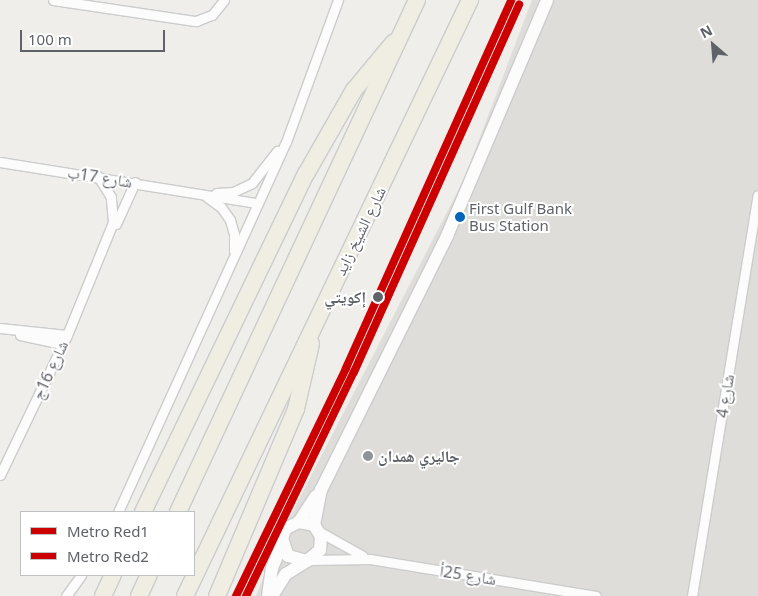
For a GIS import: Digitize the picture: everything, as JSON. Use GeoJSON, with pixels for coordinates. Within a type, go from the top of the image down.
{"type":"FeatureCollection","features":[{"type":"Feature","properties":{"kind":"highway"},"geometry":{"type":"LineString","coordinates":[[178,511],[417,0]]}},
{"type":"Feature","properties":{"kind":"highway","name":"شارع الشيخ زايد"},"geometry":{"type":"LineString","coordinates":[[195,575],[412,127],[470,0]]}},
{"type":"Feature","properties":{"kind":"highway"},"geometry":{"type":"LineString","coordinates":[[143,511],[306,174],[354,90],[402,34]]}},
{"type":"Feature","properties":{"kind":"highway"},"geometry":{"type":"LineString","coordinates":[[217,596],[296,409],[313,328]]}},
{"type":"Feature","properties":{"kind":"highway"},"geometry":{"type":"LineString","coordinates":[[103,596],[113,576]]}},
{"type":"Feature","properties":{"kind":"highway"},"geometry":{"type":"LineString","coordinates":[[139,596],[148,576]]}},
{"type":"Feature","properties":{"kind":"highway","name":"شارع الشيخ زايد"},"geometry":{"type":"LineString","coordinates":[[185,596],[195,576]]}},
{"type":"Feature","properties":{"kind":"street"},"geometry":{"type":"LineString","coordinates":[[53,0],[190,20],[212,15],[224,0]]}},
{"type":"Feature","properties":{"kind":"street"},"geometry":{"type":"LineString","coordinates":[[118,511],[292,129],[338,0]]}},
{"type":"Feature","properties":{"kind":"street"},"geometry":{"type":"LineString","coordinates":[[268,596],[272,568],[286,530],[298,522],[321,490],[447,236],[547,0]]}},
{"type":"Feature","properties":{"kind":"street","name":"شارع 17ب"},"geometry":{"type":"LineString","coordinates":[[200,193],[233,192],[252,183],[292,129]]}},
{"type":"Feature","properties":{"kind":"street","name":"شارع 17ب"},"geometry":{"type":"LineString","coordinates":[[0,162],[98,176],[257,203]]}},
{"type":"Feature","properties":{"kind":"street","name":"شارع 16ج"},"geometry":{"type":"LineString","coordinates":[[97,262],[114,213],[112,197],[98,176]]}},
{"type":"Feature","properties":{"kind":"street","name":"شارع 16ج"},"geometry":{"type":"LineString","coordinates":[[0,475],[67,335],[97,262],[135,182]]}},
{"type":"Feature","properties":{"kind":"street","name":"شارع 17ب"},"geometry":{"type":"LineString","coordinates":[[200,193],[221,207],[230,220],[234,234],[233,258]]}},
{"type":"Feature","properties":{"kind":"street","name":"شارع 4"},"geometry":{"type":"LineString","coordinates":[[692,596],[758,195]]}},
{"type":"Feature","properties":{"kind":"street"},"geometry":{"type":"LineString","coordinates":[[0,329],[67,335]]}},
{"type":"Feature","properties":{"kind":"street"},"geometry":{"type":"LineString","coordinates":[[0,329],[62,344]]}},
{"type":"Feature","properties":{"kind":"street"},"geometry":{"type":"LineString","coordinates":[[272,596],[286,574],[308,561],[322,546],[317,528],[321,490]]}},
{"type":"Feature","properties":{"kind":"street"},"geometry":{"type":"LineString","coordinates":[[298,522],[317,528],[370,558]]}},
{"type":"Feature","properties":{"kind":"street"},"geometry":{"type":"LineString","coordinates":[[282,544],[288,556],[308,561],[370,558]]}},
{"type":"Feature","properties":{"kind":"street","name":"شارع 25أ"},"geometry":{"type":"LineString","coordinates":[[370,558],[596,596]]}},
{"type":"Feature","properties":{"kind":"street"},"geometry":{"type":"LineString","coordinates":[[66,596],[80,576]]}},
{"type":"Feature","properties":{"kind":"street"},"geometry":{"type":"LineString","coordinates":[[531,596],[533,585]]}},
{"type":"Feature","properties":{"kind":"street"},"geometry":{"type":"LineString","coordinates":[[553,596],[562,590]]}},
{"type":"Feature","properties":{"kind":"shaded area"},"geometry":{"type":"Polygon","coordinates":[[[532,0],[758,0],[758,596],[256,596],[279,538],[464,179],[532,0]]]}},
{"type":"Feature","properties":{"kind":"metro line","name":"Red1"},"geometry":{"type":"LineString","coordinates":[[236,596],[346,368],[511,0]]}},
{"type":"Feature","properties":{"kind":"metro line","name":"Red2"},"geometry":{"type":"LineString","coordinates":[[246,596],[354,372],[519,4]]}},
{"type":"Feature","properties":{"kind":"place","name":"First Gulf Bank Bus Station"},"geometry":{"type":"Point","coordinates":[460,217]}},
{"type":"Feature","properties":{"kind":"place","name":"إكويتي"},"geometry":{"type":"Point","coordinates":[378,297]}},
{"type":"Feature","properties":{"kind":"place","name":"جاليري همدان"},"geometry":{"type":"Point","coordinates":[368,456]}}]}
